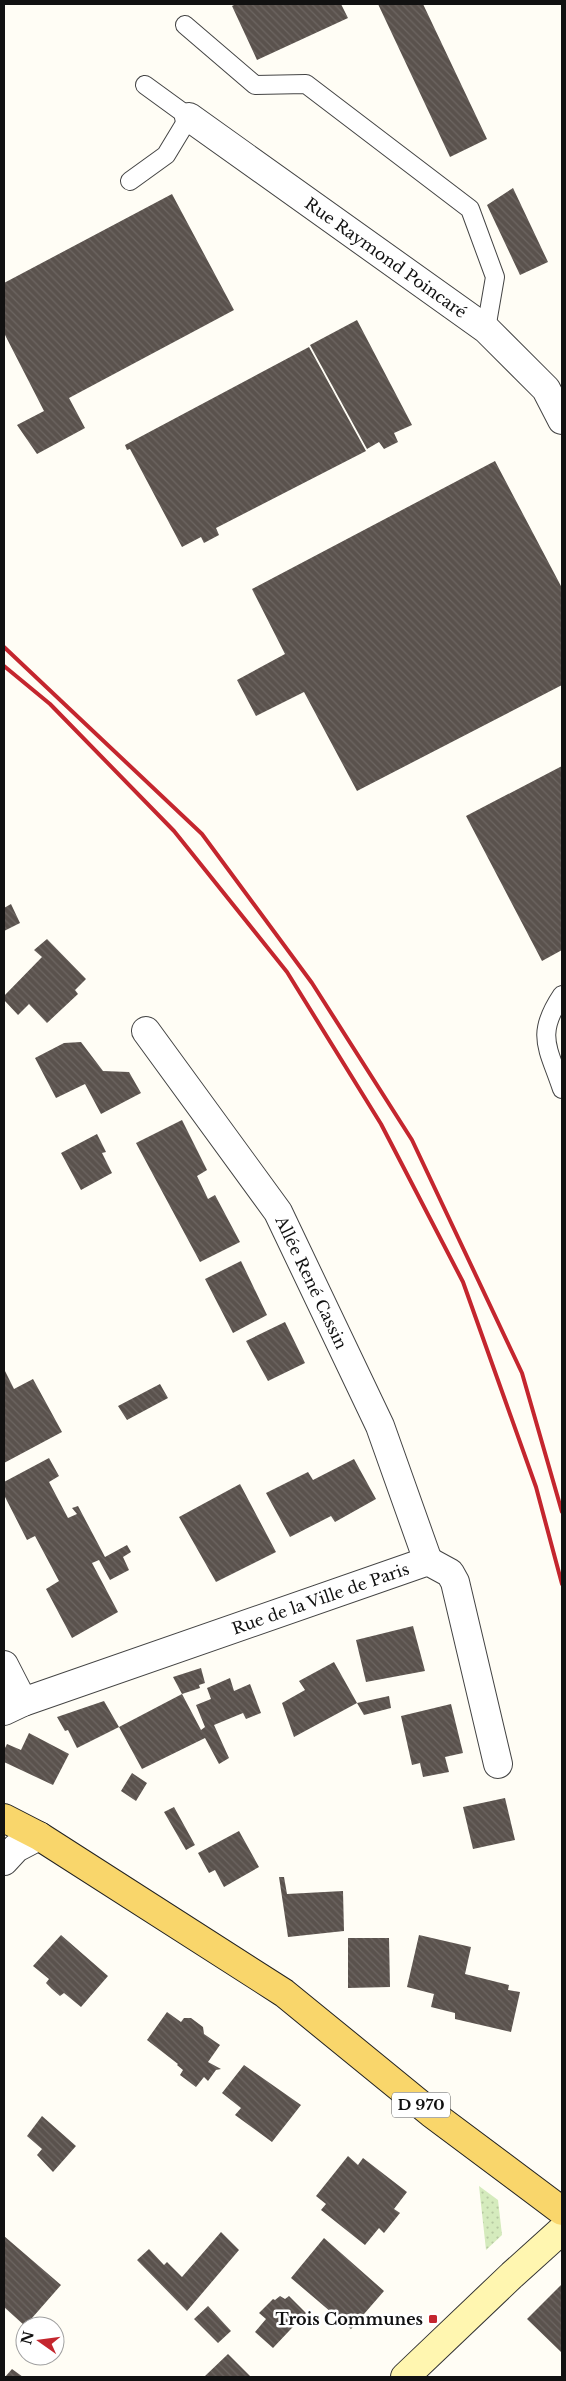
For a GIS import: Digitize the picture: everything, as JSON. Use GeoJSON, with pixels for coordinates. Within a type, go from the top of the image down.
{"type":"FeatureCollection","features":[{"type":"Feature","properties":{"kind":"main road","name":"D 970"},"geometry":{"type":"LineString","coordinates":[[4,1818],[40,1836],[284,1993],[432,2113],[562,2211]]}},
{"type":"Feature","properties":{"kind":"main road"},"geometry":{"type":"LineString","coordinates":[[404,2377],[562,2230]]}},
{"type":"Feature","properties":{"kind":"street","name":"Rue Raymond Poincaré"},"geometry":{"type":"LineString","coordinates":[[189,117],[486,329],[546,388],[562,420]]}},
{"type":"Feature","properties":{"kind":"street","name":"Allée René Cassin"},"geometry":{"type":"LineString","coordinates":[[146,1031],[278,1212],[380,1426],[428,1561]]}},
{"type":"Feature","properties":{"kind":"street","name":"Rue de la Ville de Paris"},"geometry":{"type":"LineString","coordinates":[[14,1706],[428,1561],[450,1573],[455,1582],[498,1764]]}},
{"type":"Feature","properties":{"kind":"street"},"geometry":{"type":"LineString","coordinates":[[4,1666],[14,1706]]}},
{"type":"Feature","properties":{"kind":"street"},"geometry":{"type":"LineString","coordinates":[[4,1861],[16,1848],[40,1836]]}},
{"type":"Feature","properties":{"kind":"lane"},"geometry":{"type":"LineString","coordinates":[[185,24],[255,85],[306,84],[470,209],[495,277],[486,329]]}},
{"type":"Feature","properties":{"kind":"lane"},"geometry":{"type":"LineString","coordinates":[[130,181],[166,155],[189,117],[145,85]]}},
{"type":"Feature","properties":{"kind":"lane"},"geometry":{"type":"LineString","coordinates":[[562,995],[551,1012],[544,1037],[562,1089]]}},
{"type":"Feature","properties":{"kind":"green space"},"geometry":{"type":"Polygon","coordinates":[[[479,2186],[498,2200],[502,2235],[486,2250],[479,2186]]]}},
{"type":"Feature","properties":{"kind":"building"},"geometry":{"type":"Polygon","coordinates":[[[236,4],[341,4],[348,18],[257,60],[232,6],[236,4]]]}},
{"type":"Feature","properties":{"kind":"building"},"geometry":{"type":"Polygon","coordinates":[[[378,4],[423,4],[487,139],[450,157],[378,4]]]}},
{"type":"Feature","properties":{"kind":"building"},"geometry":{"type":"Polygon","coordinates":[[[513,188],[548,262],[520,275],[487,205],[513,188]]]}},
{"type":"Feature","properties":{"kind":"building"},"geometry":{"type":"Polygon","coordinates":[[[172,194],[234,310],[69,398],[85,428],[37,454],[17,425],[44,411],[4,333],[4,283],[172,194]]]}},
{"type":"Feature","properties":{"kind":"building"},"geometry":{"type":"Polygon","coordinates":[[[357,320],[412,425],[394,433],[398,442],[384,449],[379,442],[367,449],[310,345],[357,320]]]}},
{"type":"Feature","properties":{"kind":"building"},"geometry":{"type":"Polygon","coordinates":[[[309,347],[366,451],[216,528],[219,535],[204,543],[201,537],[182,547],[130,449],[127,450],[125,445],[309,347]]]}},
{"type":"Feature","properties":{"kind":"building"},"geometry":{"type":"Polygon","coordinates":[[[495,461],[562,588],[562,685],[357,791],[304,692],[256,716],[237,680],[285,654],[252,589],[495,461]]]}},
{"type":"Feature","properties":{"kind":"building"},"geometry":{"type":"Polygon","coordinates":[[[562,766],[562,950],[542,961],[466,816],[562,766]]]}},
{"type":"Feature","properties":{"kind":"building"},"geometry":{"type":"Polygon","coordinates":[[[11,904],[20,923],[4,931],[4,908],[11,904]]]}},
{"type":"Feature","properties":{"kind":"building"},"geometry":{"type":"Polygon","coordinates":[[[47,939],[86,979],[75,990],[78,994],[47,1023],[29,1004],[18,1015],[4,1000],[4,996],[42,957],[34,950],[47,939]]]}},
{"type":"Feature","properties":{"kind":"building"},"geometry":{"type":"Polygon","coordinates":[[[81,1042],[103,1071],[129,1072],[141,1093],[101,1114],[85,1084],[56,1098],[35,1058],[64,1043],[81,1042]]]}},
{"type":"Feature","properties":{"kind":"building"},"geometry":{"type":"Polygon","coordinates":[[[182,1120],[207,1170],[197,1176],[208,1199],[215,1195],[240,1242],[200,1262],[136,1143],[182,1120]]]}},
{"type":"Feature","properties":{"kind":"building"},"geometry":{"type":"Polygon","coordinates":[[[97,1134],[106,1152],[102,1153],[112,1173],[81,1190],[61,1153],[97,1134]]]}},
{"type":"Feature","properties":{"kind":"building"},"geometry":{"type":"Polygon","coordinates":[[[241,1261],[267,1315],[233,1333],[205,1279],[241,1261]]]}},
{"type":"Feature","properties":{"kind":"building"},"geometry":{"type":"Polygon","coordinates":[[[285,1322],[305,1363],[268,1381],[246,1341],[285,1322]]]}},
{"type":"Feature","properties":{"kind":"building"},"geometry":{"type":"Polygon","coordinates":[[[4,1369],[14,1389],[33,1379],[62,1432],[4,1463],[4,1369]]]}},
{"type":"Feature","properties":{"kind":"building"},"geometry":{"type":"Polygon","coordinates":[[[160,1384],[168,1398],[127,1420],[118,1406],[160,1384]]]}},
{"type":"Feature","properties":{"kind":"building"},"geometry":{"type":"Polygon","coordinates":[[[49,1458],[59,1476],[49,1482],[68,1518],[77,1514],[72,1508],[78,1506],[105,1557],[127,1545],[131,1552],[123,1557],[129,1570],[110,1580],[99,1560],[92,1563],[118,1612],[72,1638],[46,1589],[59,1581],[35,1536],[27,1540],[4,1495],[4,1482],[49,1458]]]}},
{"type":"Feature","properties":{"kind":"building"},"geometry":{"type":"Polygon","coordinates":[[[354,1459],[376,1499],[335,1522],[331,1516],[290,1537],[266,1493],[308,1472],[313,1480],[354,1459]]]}},
{"type":"Feature","properties":{"kind":"building"},"geometry":{"type":"Polygon","coordinates":[[[240,1484],[276,1552],[216,1582],[179,1517],[240,1484]]]}},
{"type":"Feature","properties":{"kind":"building"},"geometry":{"type":"Polygon","coordinates":[[[413,1626],[425,1671],[366,1682],[356,1640],[413,1626]]]}},
{"type":"Feature","properties":{"kind":"building"},"geometry":{"type":"Polygon","coordinates":[[[334,1662],[357,1703],[294,1737],[282,1703],[305,1690],[299,1681],[334,1662]]]}},
{"type":"Feature","properties":{"kind":"building"},"geometry":{"type":"Polygon","coordinates":[[[201,1668],[205,1683],[199,1685],[200,1688],[182,1694],[173,1677],[201,1668]]]}},
{"type":"Feature","properties":{"kind":"building"},"geometry":{"type":"Polygon","coordinates":[[[230,1678],[234,1691],[250,1684],[261,1713],[246,1719],[243,1713],[214,1725],[229,1758],[219,1764],[205,1738],[142,1769],[119,1727],[182,1694],[201,1730],[205,1727],[196,1705],[211,1699],[207,1688],[230,1678]]]}},
{"type":"Feature","properties":{"kind":"building"},"geometry":{"type":"Polygon","coordinates":[[[389,1696],[391,1708],[364,1715],[357,1703],[389,1696]]]}},
{"type":"Feature","properties":{"kind":"building"},"geometry":{"type":"Polygon","coordinates":[[[104,1701],[119,1727],[77,1748],[68,1730],[65,1731],[57,1717],[104,1701]]]}},
{"type":"Feature","properties":{"kind":"building"},"geometry":{"type":"Polygon","coordinates":[[[451,1704],[463,1753],[445,1757],[449,1772],[423,1777],[420,1763],[412,1765],[401,1716],[451,1704]]]}},
{"type":"Feature","properties":{"kind":"building"},"geometry":{"type":"Polygon","coordinates":[[[29,1733],[69,1754],[53,1785],[4,1762],[4,1750],[7,1744],[21,1750],[29,1733]]]}},
{"type":"Feature","properties":{"kind":"building"},"geometry":{"type":"Polygon","coordinates":[[[132,1773],[147,1783],[136,1801],[121,1791],[132,1773]]]}},
{"type":"Feature","properties":{"kind":"building"},"geometry":{"type":"Polygon","coordinates":[[[505,1798],[515,1840],[473,1849],[463,1807],[505,1798]]]}},
{"type":"Feature","properties":{"kind":"building"},"geometry":{"type":"Polygon","coordinates":[[[174,1807],[195,1845],[186,1850],[164,1812],[174,1807]]]}},
{"type":"Feature","properties":{"kind":"building"},"geometry":{"type":"Polygon","coordinates":[[[239,1831],[259,1867],[224,1887],[215,1870],[209,1873],[198,1853],[239,1831]]]}},
{"type":"Feature","properties":{"kind":"building"},"geometry":{"type":"Polygon","coordinates":[[[279,1877],[284,1877],[287,1894],[343,1891],[344,1931],[288,1937],[279,1877]]]}},
{"type":"Feature","properties":{"kind":"building"},"geometry":{"type":"Polygon","coordinates":[[[61,1935],[108,1976],[81,2007],[64,1993],[60,1996],[46,1983],[49,1979],[33,1966],[61,1935]]]}},
{"type":"Feature","properties":{"kind":"building"},"geometry":{"type":"Polygon","coordinates":[[[419,1935],[471,1947],[465,1974],[509,1985],[508,1990],[520,1992],[511,2032],[455,2019],[455,2013],[431,2007],[434,1994],[407,1987],[419,1935]]]}},
{"type":"Feature","properties":{"kind":"building"},"geometry":{"type":"Polygon","coordinates":[[[348,1938],[389,1938],[390,1987],[348,1988],[348,1938]]]}},
{"type":"Feature","properties":{"kind":"building"},"geometry":{"type":"Polygon","coordinates":[[[167,2012],[181,2022],[184,2018],[191,2018],[203,2027],[204,2034],[220,2045],[208,2062],[221,2069],[216,2070],[208,2081],[204,2077],[196,2087],[180,2075],[183,2070],[178,2064],[147,2040],[167,2012]]]}},
{"type":"Feature","properties":{"kind":"building"},"geometry":{"type":"Polygon","coordinates":[[[244,2065],[301,2105],[272,2142],[235,2115],[241,2108],[222,2093],[244,2065]]]}},
{"type":"Feature","properties":{"kind":"building"},"geometry":{"type":"Polygon","coordinates":[[[42,2116],[76,2146],[53,2172],[37,2155],[42,2149],[27,2136],[42,2116]]]}},
{"type":"Feature","properties":{"kind":"building"},"geometry":{"type":"Polygon","coordinates":[[[348,2156],[358,2165],[363,2158],[407,2192],[394,2209],[400,2213],[384,2233],[379,2228],[365,2245],[321,2210],[326,2204],[316,2196],[348,2156]]]}},
{"type":"Feature","properties":{"kind":"building"},"geometry":{"type":"Polygon","coordinates":[[[221,2232],[239,2250],[187,2311],[137,2260],[149,2249],[164,2265],[167,2262],[182,2277],[221,2232]]]}},
{"type":"Feature","properties":{"kind":"building"},"geometry":{"type":"Polygon","coordinates":[[[4,2236],[61,2285],[34,2316],[15,2317],[4,2307],[4,2236]]]}},
{"type":"Feature","properties":{"kind":"building"},"geometry":{"type":"Polygon","coordinates":[[[324,2238],[384,2291],[351,2329],[291,2278],[324,2238]]]}},
{"type":"Feature","properties":{"kind":"building"},"geometry":{"type":"Polygon","coordinates":[[[562,2284],[562,2351],[561,2352],[527,2319],[562,2284]]]}},
{"type":"Feature","properties":{"kind":"building"},"geometry":{"type":"Polygon","coordinates":[[[280,2296],[285,2299],[289,2296],[306,2313],[273,2348],[255,2332],[266,2319],[259,2313],[273,2299],[275,2300],[280,2296]]]}},
{"type":"Feature","properties":{"kind":"building"},"geometry":{"type":"Polygon","coordinates":[[[208,2306],[231,2331],[218,2343],[194,2319],[208,2306]]]}},
{"type":"Feature","properties":{"kind":"building"},"geometry":{"type":"Polygon","coordinates":[[[228,2354],[251,2377],[205,2376],[228,2354]]]}},
{"type":"Feature","properties":{"kind":"building"},"geometry":{"type":"Polygon","coordinates":[[[12,2369],[23,2377],[5,2377],[12,2369]]]}},
{"type":"Feature","properties":{"kind":"railway"},"geometry":{"type":"LineString","coordinates":[[4,647],[202,834],[312,983],[412,1140],[522,1373],[562,1512]]}},
{"type":"Feature","properties":{"kind":"railway"},"geometry":{"type":"LineString","coordinates":[[4,666],[50,704],[174,831],[287,972],[381,1124],[463,1282],[536,1487],[562,1584]]}},
{"type":"Feature","properties":{"kind":"place","name":"Trois Communes"},"geometry":{"type":"Point","coordinates":[433,2319]}}]}
